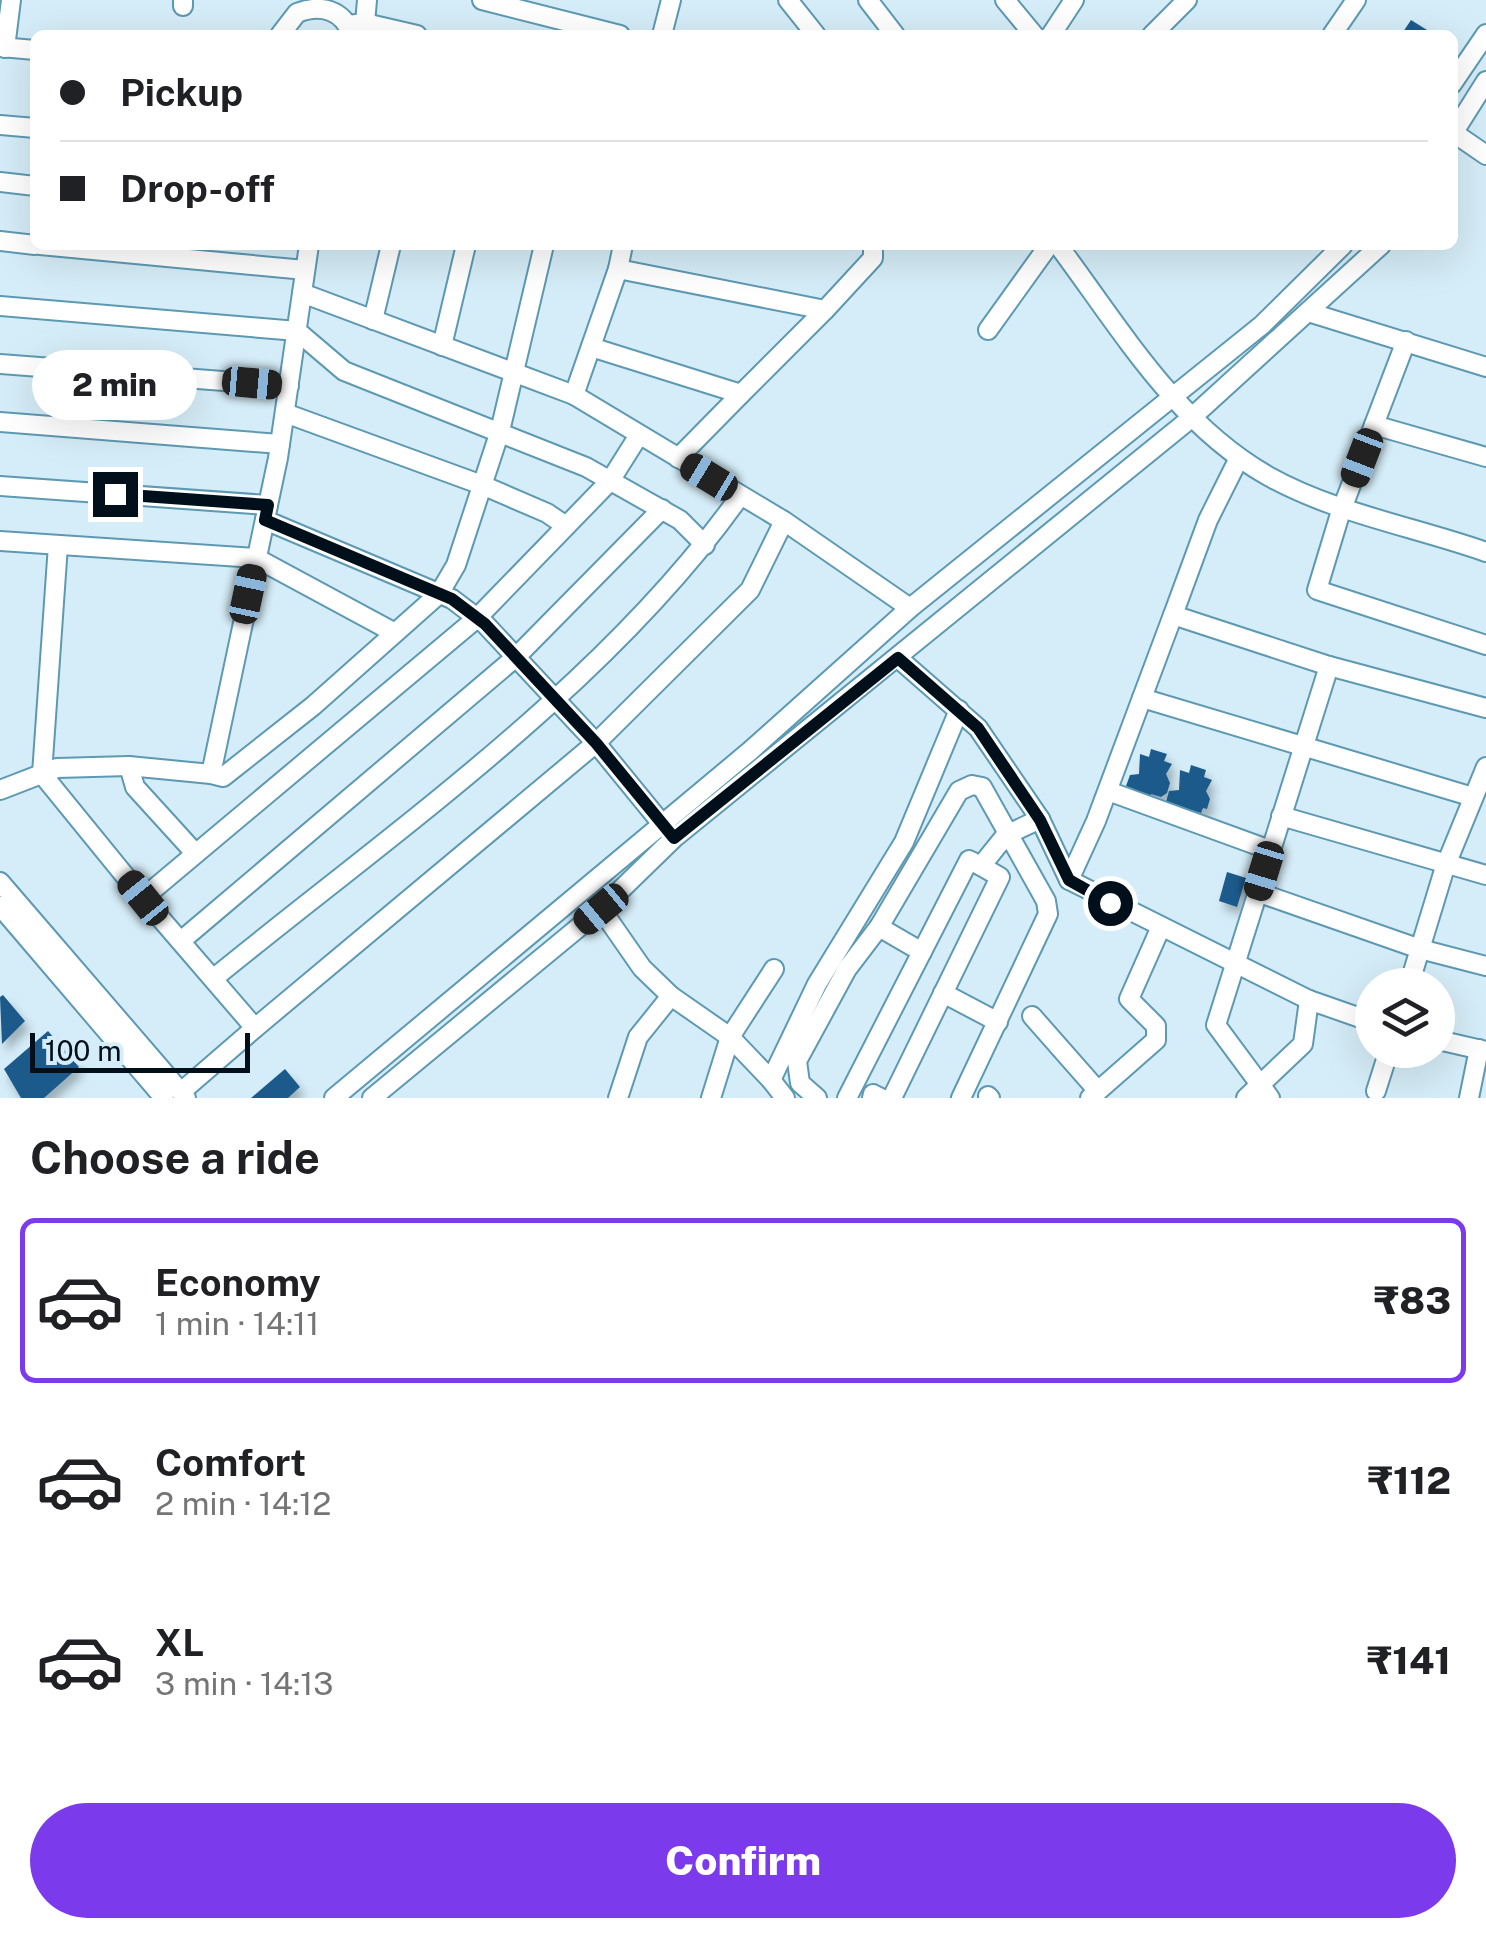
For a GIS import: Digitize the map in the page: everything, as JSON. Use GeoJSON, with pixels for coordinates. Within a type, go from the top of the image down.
{"type":"FeatureCollection","features":[{"type":"Feature","properties":{"kind":"street"},"geometry":{"type":"LineString","coordinates":[[11,0],[3,47],[30,50]]}},
{"type":"Feature","properties":{"kind":"street"},"geometry":{"type":"LineString","coordinates":[[282,30],[294,6],[322,8],[355,28],[368,0]]}},
{"type":"Feature","properties":{"kind":"street"},"geometry":{"type":"LineString","coordinates":[[663,30],[671,0]]}},
{"type":"Feature","properties":{"kind":"street"},"geometry":{"type":"LineString","coordinates":[[788,0],[812,30]]}},
{"type":"Feature","properties":{"kind":"street"},"geometry":{"type":"LineString","coordinates":[[868,0],[892,30]]}},
{"type":"Feature","properties":{"kind":"street"},"geometry":{"type":"LineString","coordinates":[[1054,30],[1074,0]]}},
{"type":"Feature","properties":{"kind":"street"},"geometry":{"type":"LineString","coordinates":[[1157,30],[1186,0]]}},
{"type":"Feature","properties":{"kind":"street"},"geometry":{"type":"LineString","coordinates":[[1335,30],[1356,0]]}},
{"type":"Feature","properties":{"kind":"street"},"geometry":{"type":"LineString","coordinates":[[489,1],[601,30]]}},
{"type":"Feature","properties":{"kind":"street"},"geometry":{"type":"LineString","coordinates":[[1011,2],[1031,30]]}},
{"type":"Feature","properties":{"kind":"street"},"geometry":{"type":"LineString","coordinates":[[1458,75],[1486,34]]}},
{"type":"Feature","properties":{"kind":"street"},"geometry":{"type":"LineString","coordinates":[[1458,126],[1486,81]]}},
{"type":"Feature","properties":{"kind":"street"},"geometry":{"type":"LineString","coordinates":[[0,125],[30,128]]}},
{"type":"Feature","properties":{"kind":"street"},"geometry":{"type":"LineString","coordinates":[[1458,137],[1486,155]]}},
{"type":"Feature","properties":{"kind":"street"},"geometry":{"type":"LineString","coordinates":[[0,182],[30,185]]}},
{"type":"Feature","properties":{"kind":"street"},"geometry":{"type":"LineString","coordinates":[[0,241],[30,244]]}},
{"type":"Feature","properties":{"kind":"street"},"geometry":{"type":"LineString","coordinates":[[91,250],[305,270]]}},
{"type":"Feature","properties":{"kind":"street"},"geometry":{"type":"LineString","coordinates":[[210,774],[280,444],[308,250]]}},
{"type":"Feature","properties":{"kind":"street"},"geometry":{"type":"LineString","coordinates":[[373,320],[391,250]]}},
{"type":"Feature","properties":{"kind":"street"},"geometry":{"type":"LineString","coordinates":[[442,346],[465,250]]}},
{"type":"Feature","properties":{"kind":"street"},"geometry":{"type":"LineString","coordinates":[[0,790],[57,768],[129,766],[223,776],[314,706],[439,594],[456,565],[500,432],[543,250]]}},
{"type":"Feature","properties":{"kind":"street"},"geometry":{"type":"LineString","coordinates":[[574,395],[623,250]]}},
{"type":"Feature","properties":{"kind":"street"},"geometry":{"type":"LineString","coordinates":[[678,458],[825,310],[873,258],[873,250]]}},
{"type":"Feature","properties":{"kind":"street"},"geometry":{"type":"LineString","coordinates":[[988,330],[1045,250]]}},
{"type":"Feature","properties":{"kind":"street"},"geometry":{"type":"LineString","coordinates":[[1062,250],[1190,419],[1239,458],[1272,478],[1343,506],[1486,552]]}},
{"type":"Feature","properties":{"kind":"street"},"geometry":{"type":"LineString","coordinates":[[334,1098],[750,751],[910,608],[1262,325],[1338,250]]}},
{"type":"Feature","properties":{"kind":"street"},"geometry":{"type":"LineString","coordinates":[[372,1098],[601,909],[674,838],[1190,419],[1376,250]]}},
{"type":"Feature","properties":{"kind":"street"},"geometry":{"type":"LineString","coordinates":[[618,269],[825,310]]}},
{"type":"Feature","properties":{"kind":"street"},"geometry":{"type":"LineString","coordinates":[[302,293],[574,395],[784,521],[910,608]]}},
{"type":"Feature","properties":{"kind":"street"},"geometry":{"type":"LineString","coordinates":[[0,306],[297,331],[344,371],[500,432],[610,481],[662,509],[706,545]]}},
{"type":"Feature","properties":{"kind":"street"},"geometry":{"type":"LineString","coordinates":[[1308,312],[1486,367]]}},
{"type":"Feature","properties":{"kind":"street"},"geometry":{"type":"LineString","coordinates":[[1406,341],[1343,506],[1317,590],[1486,645]]}},
{"type":"Feature","properties":{"kind":"street"},"geometry":{"type":"LineString","coordinates":[[590,347],[741,394]]}},
{"type":"Feature","properties":{"kind":"street"},"geometry":{"type":"LineString","coordinates":[[0,364],[289,386]]}},
{"type":"Feature","properties":{"kind":"street"},"geometry":{"type":"LineString","coordinates":[[285,413],[482,485],[547,513],[566,526]]}},
{"type":"Feature","properties":{"kind":"street"},"geometry":{"type":"LineString","coordinates":[[0,422],[280,444]]}},
{"type":"Feature","properties":{"kind":"street"},"geometry":{"type":"LineString","coordinates":[[1374,425],[1486,457]]}},
{"type":"Feature","properties":{"kind":"street"},"geometry":{"type":"LineString","coordinates":[[143,898],[478,618],[610,481],[639,434]]}},
{"type":"Feature","properties":{"kind":"street"},"geometry":{"type":"LineString","coordinates":[[1069,880],[1108,791],[1208,520],[1239,458]]}},
{"type":"Feature","properties":{"kind":"street"},"geometry":{"type":"LineString","coordinates":[[0,486],[267,512],[439,594],[478,618],[596,743],[674,838]]}},
{"type":"Feature","properties":{"kind":"street"},"geometry":{"type":"LineString","coordinates":[[214,978],[555,700],[679,579],[740,496]]}},
{"type":"Feature","properties":{"kind":"street"},"geometry":{"type":"LineString","coordinates":[[182,940],[516,658],[662,509]]}},
{"type":"Feature","properties":{"kind":"street"},"geometry":{"type":"LineString","coordinates":[[177,1096],[596,743],[750,590],[784,521]]}},
{"type":"Feature","properties":{"kind":"street"},"geometry":{"type":"LineString","coordinates":[[0,542],[256,558],[395,633]]}},
{"type":"Feature","properties":{"kind":"street"},"geometry":{"type":"LineString","coordinates":[[58,545],[42,774],[255,1028]]}},
{"type":"Feature","properties":{"kind":"street"},"geometry":{"type":"LineString","coordinates":[[1173,615],[1329,666],[1486,708]]}},
{"type":"Feature","properties":{"kind":"street"},"geometry":{"type":"LineString","coordinates":[[898,658],[978,728],[1040,820],[1069,880],[1234,964],[1310,1000],[1355,1016]]}},
{"type":"Feature","properties":{"kind":"street"},"geometry":{"type":"LineString","coordinates":[[1310,1000],[1303,1044],[1259,1094],[1216,1025],[1329,666]]}},
{"type":"Feature","properties":{"kind":"street"},"geometry":{"type":"LineString","coordinates":[[1142,698],[1303,748],[1481,784],[1445,867],[1414,968]]}},
{"type":"Feature","properties":{"kind":"street"},"geometry":{"type":"LineString","coordinates":[[771,1080],[817,984],[904,842],[959,710]]}},
{"type":"Feature","properties":{"kind":"street"},"geometry":{"type":"LineString","coordinates":[[129,766],[134,787],[195,852]]}},
{"type":"Feature","properties":{"kind":"street"},"geometry":{"type":"LineString","coordinates":[[818,1098],[800,1083],[796,1061],[848,969],[879,927],[959,791],[972,785],[982,787],[1046,901],[1048,914],[961,1098]]}},
{"type":"Feature","properties":{"kind":"street"},"geometry":{"type":"LineString","coordinates":[[1108,791],[1270,850]]}},
{"type":"Feature","properties":{"kind":"street"},"geometry":{"type":"LineString","coordinates":[[1281,816],[1445,867],[1486,875]]}},
{"type":"Feature","properties":{"kind":"street"},"geometry":{"type":"LineString","coordinates":[[981,866],[1006,835],[1040,820]]}},
{"type":"Feature","properties":{"kind":"street"},"geometry":{"type":"LineString","coordinates":[[970,860],[1000,877],[943,994],[880,1097],[850,1091],[922,952],[970,860]]}},
{"type":"Feature","properties":{"kind":"street"},"geometry":{"type":"LineString","coordinates":[[0,882],[177,1096]]}},
{"type":"Feature","properties":{"kind":"street"},"geometry":{"type":"LineString","coordinates":[[1257,892],[1420,949],[1486,966]]}},
{"type":"Feature","properties":{"kind":"street"},"geometry":{"type":"LineString","coordinates":[[0,906],[177,1096]]}},
{"type":"Feature","properties":{"kind":"street"},"geometry":{"type":"LineString","coordinates":[[601,909],[642,968],[671,996],[730,1037],[786,1098]]}},
{"type":"Feature","properties":{"kind":"street"},"geometry":{"type":"LineString","coordinates":[[879,927],[922,952]]}},
{"type":"Feature","properties":{"kind":"street"},"geometry":{"type":"LineString","coordinates":[[1032,1016],[1094,1094],[1156,1040],[1156,1026],[1129,1000],[1160,928]]}},
{"type":"Feature","properties":{"kind":"street"},"geometry":{"type":"LineString","coordinates":[[711,1098],[730,1037],[774,968]]}},
{"type":"Feature","properties":{"kind":"street"},"geometry":{"type":"LineString","coordinates":[[943,994],[998,1022]]}},
{"type":"Feature","properties":{"kind":"street"},"geometry":{"type":"LineString","coordinates":[[618,1098],[638,1037],[671,996]]}},
{"type":"Feature","properties":{"kind":"street"},"geometry":{"type":"LineString","coordinates":[[1455,1044],[1482,1050],[1468,1098]]}},
{"type":"Feature","properties":{"kind":"street"},"geometry":{"type":"LineString","coordinates":[[1376,1091],[1383,1068]]}},
{"type":"Feature","properties":{"kind":"building"},"geometry":{"type":"Polygon","coordinates":[[[1411,20],[1427,30],[1404,30],[1411,20]]]}},
{"type":"Feature","properties":{"kind":"building"},"geometry":{"type":"Polygon","coordinates":[[[1151,749],[1167,754],[1164,761],[1172,764],[1166,774],[1170,783],[1167,793],[1161,797],[1151,794],[1150,800],[1132,794],[1134,789],[1126,786],[1130,775],[1139,774],[1140,754],[1149,757],[1151,749]]]}},
{"type":"Feature","properties":{"kind":"building"},"geometry":{"type":"Polygon","coordinates":[[[1191,765],[1206,770],[1204,777],[1212,780],[1206,791],[1210,799],[1207,809],[1203,808],[1201,813],[1191,810],[1189,816],[1172,810],[1174,804],[1166,802],[1169,791],[1179,790],[1180,770],[1189,773],[1191,765]]]}},
{"type":"Feature","properties":{"kind":"building"},"geometry":{"type":"Polygon","coordinates":[[[1227,872],[1246,878],[1237,907],[1219,901],[1227,872]]]}},
{"type":"Feature","properties":{"kind":"building"},"geometry":{"type":"Polygon","coordinates":[[[3,995],[25,1021],[2,1044],[0,997],[3,995]]]}},
{"type":"Feature","properties":{"kind":"building"},"geometry":{"type":"Polygon","coordinates":[[[48,1031],[79,1067],[44,1098],[21,1098],[4,1069],[48,1031]]]}},
{"type":"Feature","properties":{"kind":"building"},"geometry":{"type":"Polygon","coordinates":[[[285,1069],[300,1087],[288,1098],[251,1098],[285,1069]]]}},
{"type":"Feature","properties":{"kind":"route"},"geometry":{"type":"LineString","coordinates":[[115,494],[268,505],[265,520],[452,599],[485,624],[596,743],[674,838],[898,658],[978,728],[1040,820],[1069,880],[1110,903]]}}]}
